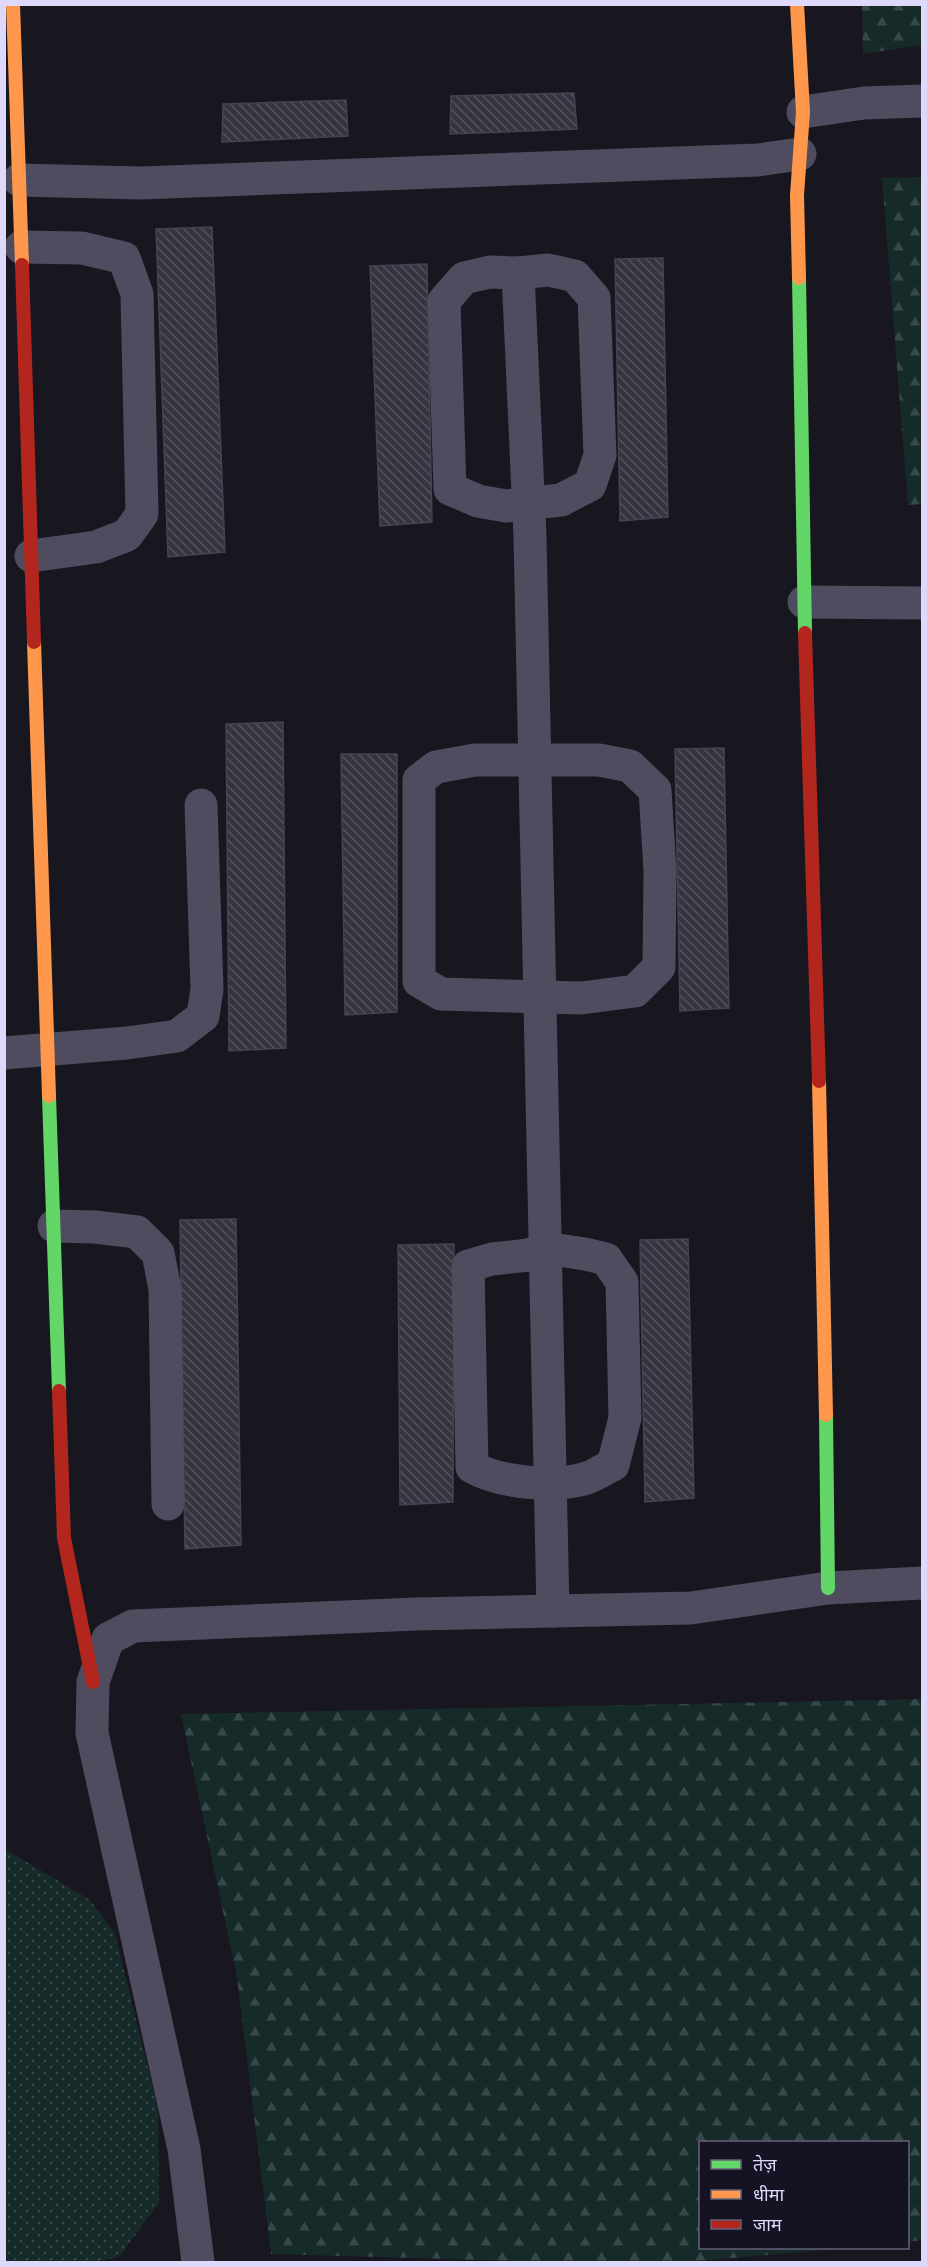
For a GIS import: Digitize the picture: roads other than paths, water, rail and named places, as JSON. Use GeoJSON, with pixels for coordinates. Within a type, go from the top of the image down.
{"type":"FeatureCollection","features":[{"type":"Feature","properties":{"kind":"street"},"geometry":{"type":"LineString","coordinates":[[13,4],[64,1538],[93,1682],[92,1733],[184,2149],[198,2262]]}},
{"type":"Feature","properties":{"kind":"street"},"geometry":{"type":"LineString","coordinates":[[797,4],[803,112],[797,195],[804,602],[823,1183],[828,1587]]}},
{"type":"Feature","properties":{"kind":"street"},"geometry":{"type":"LineString","coordinates":[[803,112],[864,103],[922,101]]}},
{"type":"Feature","properties":{"kind":"street"},"geometry":{"type":"LineString","coordinates":[[19,180],[140,183],[758,160],[800,153]]}},
{"type":"Feature","properties":{"kind":"street"},"geometry":{"type":"LineString","coordinates":[[21,247],[82,248],[124,258],[137,294],[142,514],[127,535],[96,547],[31,556]]}},
{"type":"Feature","properties":{"kind":"street"},"geometry":{"type":"LineString","coordinates":[[548,270],[575,276],[594,298],[600,455],[590,484],[561,500],[528,504],[506,506],[478,501],[450,489],[444,301],[464,278],[490,272],[518,273],[548,270]]}},
{"type":"Feature","properties":{"kind":"street"},"geometry":{"type":"LineString","coordinates":[[518,273],[528,504],[553,1611]]}},
{"type":"Feature","properties":{"kind":"street"},"geometry":{"type":"LineString","coordinates":[[804,602],[922,603]]}},
{"type":"Feature","properties":{"kind":"street"},"geometry":{"type":"LineString","coordinates":[[475,760],[599,760],[630,766],[655,790],[660,871],[659,967],[635,991],[581,998],[539,998],[441,994],[419,981],[419,780],[436,767],[475,760]]}},
{"type":"Feature","properties":{"kind":"street"},"geometry":{"type":"LineString","coordinates":[[4,1053],[48,1051],[177,1036],[203,1016],[207,989],[201,805]]}},
{"type":"Feature","properties":{"kind":"street"},"geometry":{"type":"LineString","coordinates":[[54,1226],[95,1227],[137,1232],[158,1253],[165,1289],[168,1504]]}},
{"type":"Feature","properties":{"kind":"street"},"geometry":{"type":"LineString","coordinates":[[545,1248],[585,1254],[606,1260],[622,1282],[625,1418],[613,1465],[587,1478],[550,1484],[487,1476],[472,1467],[471,1455],[468,1266],[492,1259],[529,1255],[545,1248]]}},
{"type":"Feature","properties":{"kind":"street"},"geometry":{"type":"LineString","coordinates":[[93,1682],[108,1639],[133,1626],[416,1614],[691,1608],[828,1587],[922,1583]]}}]}
